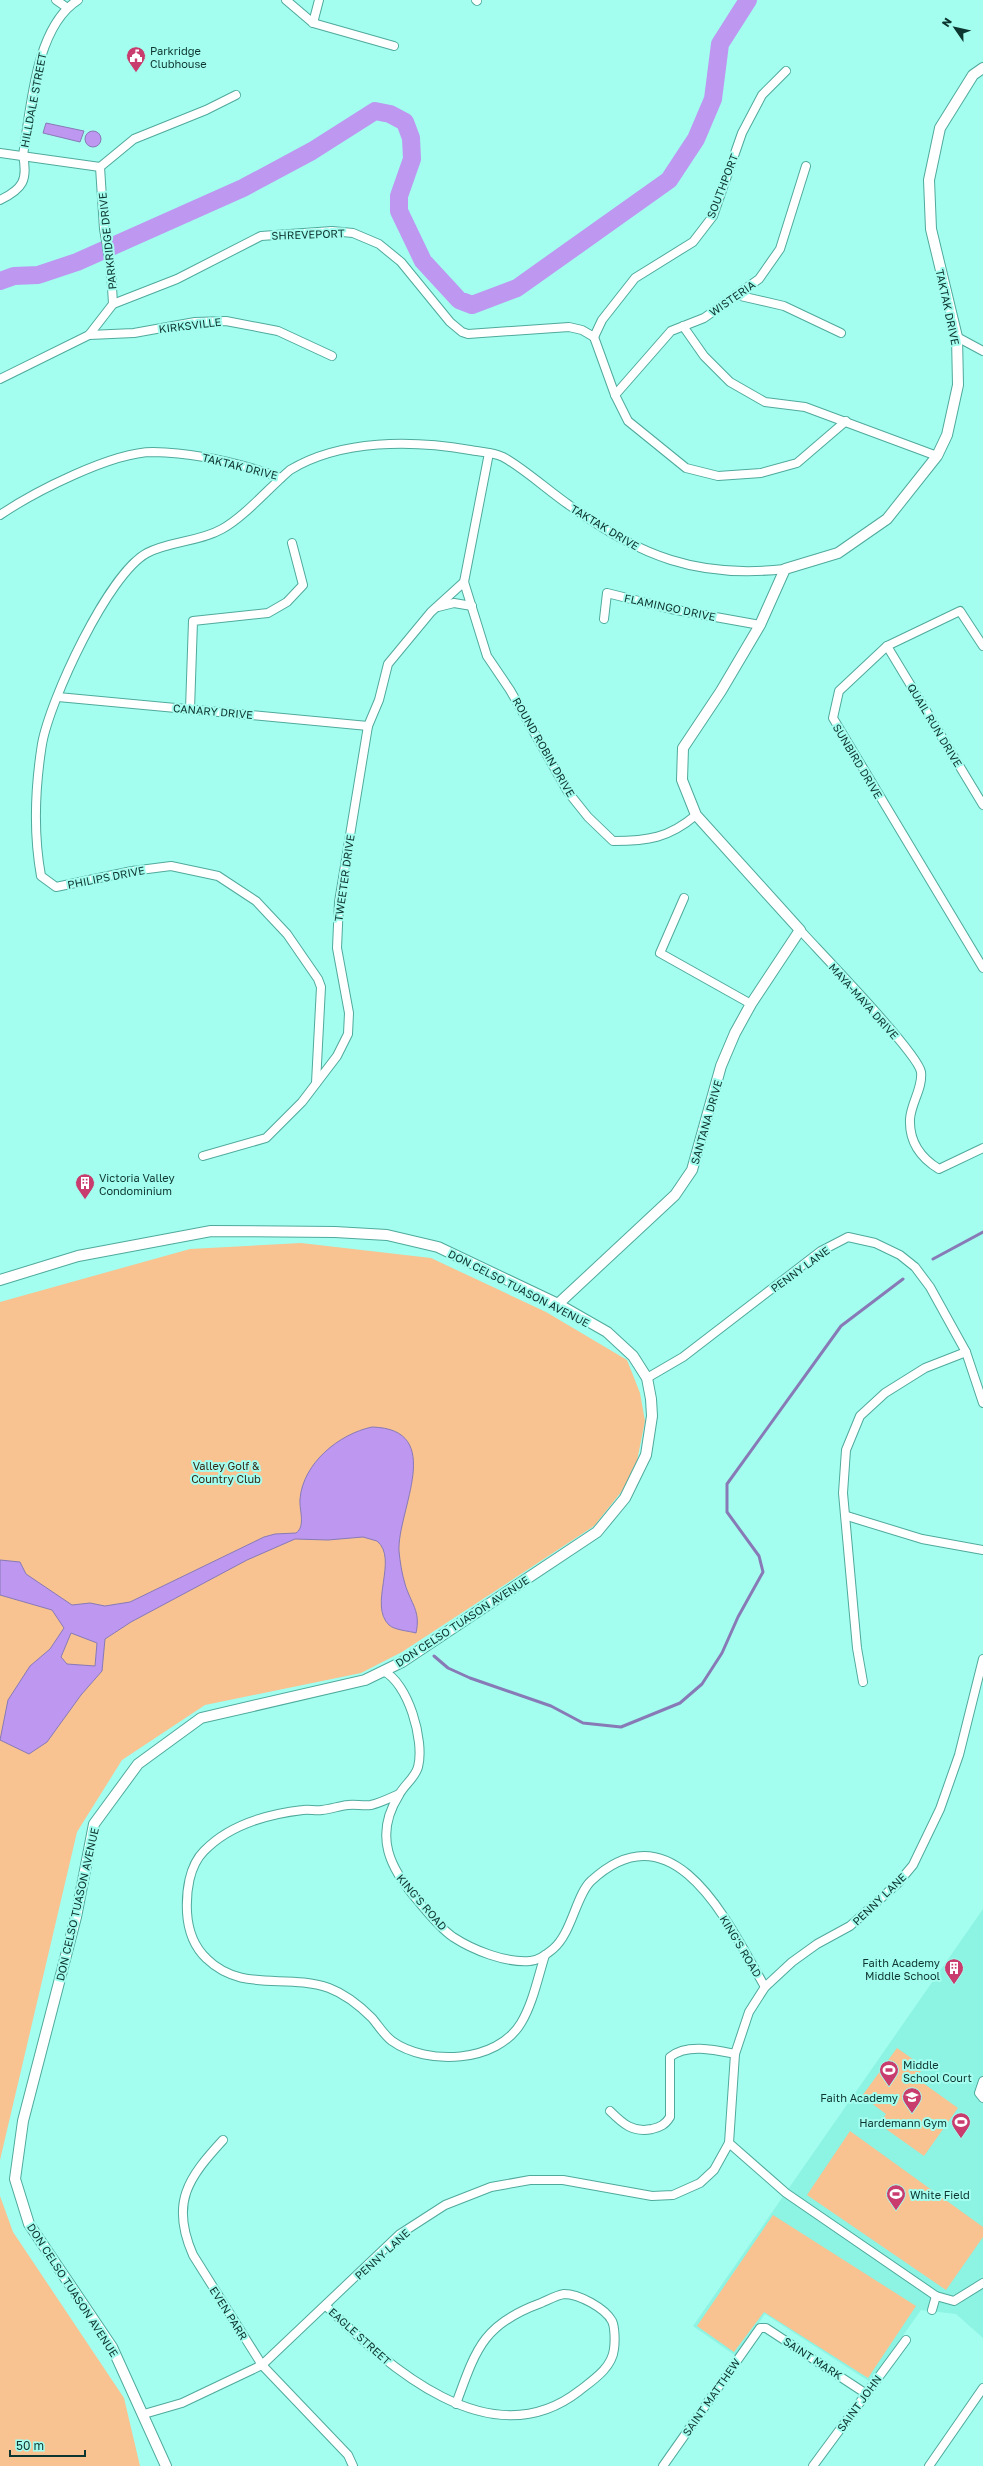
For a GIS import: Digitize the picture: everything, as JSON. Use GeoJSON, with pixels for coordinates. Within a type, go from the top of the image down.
{"type":"FeatureCollection","features":[{"type":"Feature","properties":{"kind":"street"},"geometry":{"type":"LineString","coordinates":[[56,0],[66,7]]}},
{"type":"Feature","properties":{"kind":"street","name":"HILLDALE STREET"},"geometry":{"type":"LineString","coordinates":[[0,200],[16,192],[22,182],[26,169],[23,155],[42,49],[66,7],[78,0]]}},
{"type":"Feature","properties":{"kind":"street"},"geometry":{"type":"LineString","coordinates":[[286,0],[313,22],[394,46]]}},
{"type":"Feature","properties":{"kind":"street"},"geometry":{"type":"LineString","coordinates":[[313,22],[319,0]]}},
{"type":"Feature","properties":{"kind":"street","name":"TAKTAK DRIVE"},"geometry":{"type":"LineString","coordinates":[[0,515],[48,486],[116,459],[152,452],[206,456],[281,478],[302,463],[357,448],[386,444],[435,446],[489,453],[502,457],[577,511],[620,539],[667,560],[730,572],[785,569],[838,553],[887,519],[938,456],[947,435],[958,385],[957,337],[931,229],[929,180],[940,128],[973,75],[983,68]]}},
{"type":"Feature","properties":{"kind":"street","name":"SOUTHPORT"},"geometry":{"type":"LineString","coordinates":[[594,338],[602,320],[635,278],[693,242],[713,216],[742,133],[762,95],[786,71]]}},
{"type":"Feature","properties":{"kind":"street"},"geometry":{"type":"LineString","coordinates":[[0,153],[23,155],[100,167],[134,139],[218,105],[236,95]]}},
{"type":"Feature","properties":{"kind":"street","name":"WISTERIA"},"geometry":{"type":"LineString","coordinates":[[615,395],[671,331],[704,318],[759,279],[780,249],[806,166]]}},
{"type":"Feature","properties":{"kind":"street","name":"PARKRIDGE DRIVE"},"geometry":{"type":"LineString","coordinates":[[0,379],[89,335],[113,304],[111,270],[104,229],[100,167]]}},
{"type":"Feature","properties":{"kind":"street","name":"SHREVEPORT"},"geometry":{"type":"LineString","coordinates":[[113,304],[177,279],[262,236],[332,231],[352,233],[379,244],[400,262],[435,305],[462,332],[468,334],[569,328],[582,330],[594,338]]}},
{"type":"Feature","properties":{"kind":"street"},"geometry":{"type":"LineString","coordinates":[[736,295],[784,306],[841,332]]}},
{"type":"Feature","properties":{"kind":"street","name":"KIRKSVILLE"},"geometry":{"type":"LineString","coordinates":[[89,335],[134,333],[195,322],[226,321],[278,331],[332,356]]}},
{"type":"Feature","properties":{"kind":"street"},"geometry":{"type":"LineString","coordinates":[[683,326],[704,356],[737,386],[765,402],[805,408],[846,421],[938,456]]}},
{"type":"Feature","properties":{"kind":"street"},"geometry":{"type":"LineString","coordinates":[[957,337],[983,351]]}},
{"type":"Feature","properties":{"kind":"street"},"geometry":{"type":"LineString","coordinates":[[594,338],[615,395],[628,421],[686,468],[718,476],[761,473],[797,463],[846,421]]}},
{"type":"Feature","properties":{"kind":"street","name":"ROUND ROBIN DRIVE"},"geometry":{"type":"LineString","coordinates":[[489,453],[464,582],[487,656],[510,690],[568,792],[588,818],[613,841],[641,841],[678,830],[696,815]]}},
{"type":"Feature","properties":{"kind":"street","name":"PHILIPS DRIVE"},"geometry":{"type":"LineString","coordinates":[[281,478],[222,529],[146,553],[120,578],[88,629],[58,697],[43,742],[36,788],[36,847],[42,876],[56,887],[132,871],[171,866],[218,876],[256,901],[287,934],[318,979],[321,994],[316,1083]]}},
{"type":"Feature","properties":{"kind":"street"},"geometry":{"type":"LineString","coordinates":[[190,709],[193,621],[268,613],[287,602],[303,585],[292,543]]}},
{"type":"Feature","properties":{"kind":"street"},"geometry":{"type":"LineString","coordinates":[[696,815],[682,780],[683,748],[721,691],[760,625],[785,569]]}},
{"type":"Feature","properties":{"kind":"street","name":"TWEETER DRIVE"},"geometry":{"type":"LineString","coordinates":[[203,1156],[266,1138],[302,1102],[337,1056],[348,1034],[348,1013],[337,948],[339,902],[368,726],[379,700],[388,664],[435,608],[464,582]]}},
{"type":"Feature","properties":{"kind":"street","name":"FLAMINGO DRIVE"},"geometry":{"type":"LineString","coordinates":[[604,619],[607,593],[671,609],[760,625]]}},
{"type":"Feature","properties":{"kind":"street"},"geometry":{"type":"LineString","coordinates":[[435,608],[454,603],[472,606]]}},
{"type":"Feature","properties":{"kind":"street","name":"SUNBIRD DRIVE"},"geometry":{"type":"LineString","coordinates":[[983,646],[960,612],[887,646],[839,691],[833,718],[983,968]]}},
{"type":"Feature","properties":{"kind":"street","name":"QUAIL RUN DRIVE"},"geometry":{"type":"LineString","coordinates":[[887,646],[983,805]]}},
{"type":"Feature","properties":{"kind":"street","name":"CANARY DRIVE"},"geometry":{"type":"LineString","coordinates":[[58,697],[368,726]]}},
{"type":"Feature","properties":{"kind":"street","name":"MAYA-MAYA DRIVE"},"geometry":{"type":"LineString","coordinates":[[696,815],[893,1032],[921,1071],[920,1086],[910,1119],[914,1144],[924,1160],[939,1169],[983,1148]]}},
{"type":"Feature","properties":{"kind":"street"},"geometry":{"type":"LineString","coordinates":[[684,898],[660,953],[751,1004]]}},
{"type":"Feature","properties":{"kind":"street","name":"SANTANA DRIVE"},"geometry":{"type":"LineString","coordinates":[[558,1304],[675,1195],[692,1170],[721,1066],[735,1033],[751,1004],[800,930]]}},
{"type":"Feature","properties":{"kind":"street","name":"DON CELSO TUASON AVENUE"},"geometry":{"type":"LineString","coordinates":[[0,1280],[78,1256],[211,1231],[335,1232],[387,1235],[438,1247],[558,1304],[607,1332],[634,1356],[647,1378],[652,1399],[652,1416],[646,1455],[625,1498],[597,1532],[402,1662],[365,1680],[201,1718],[138,1764],[94,1824],[76,1917],[23,2121],[15,2179],[28,2224],[112,2347],[144,2414],[166,2466]]}},
{"type":"Feature","properties":{"kind":"street","name":"PENNY LANE"},"geometry":{"type":"LineString","coordinates":[[647,1378],[683,1357],[821,1251],[848,1237],[875,1243],[900,1255],[915,1267],[930,1287],[966,1352],[983,1403]]}},
{"type":"Feature","properties":{"kind":"street"},"geometry":{"type":"LineString","coordinates":[[863,1682],[857,1648],[847,1516],[843,1493],[846,1450],[860,1416],[885,1393],[925,1368],[966,1352]]}},
{"type":"Feature","properties":{"kind":"street"},"geometry":{"type":"LineString","coordinates":[[847,1516],[922,1539],[983,1550]]}},
{"type":"Feature","properties":{"kind":"street","name":"PENNY LANE"},"geometry":{"type":"LineString","coordinates":[[144,2414],[182,2403],[262,2364],[326,2306],[400,2234],[445,2206],[491,2187],[530,2180],[563,2180],[652,2196],[673,2195],[700,2183],[714,2170],[729,2143],[736,2054],[749,2012],[765,1987],[792,1962],[817,1944],[850,1926],[898,1883],[913,1865],[940,1809],[959,1756],[983,1659]]}},
{"type":"Feature","properties":{"kind":"street","name":"KING'S ROAD"},"geometry":{"type":"LineString","coordinates":[[383,1671],[392,1676],[413,1711],[418,1729],[420,1754],[418,1768],[399,1794],[387,1823],[386,1840],[389,1858],[396,1874],[431,1916],[452,1936],[476,1949],[508,1959],[532,1961],[555,1948],[568,1929],[589,1883],[608,1868],[627,1860],[646,1855],[668,1860],[695,1879],[733,1929],[765,1987]]}},
{"type":"Feature","properties":{"kind":"street"},"geometry":{"type":"LineString","coordinates":[[399,1794],[372,1805],[349,1805],[320,1811],[303,1810],[245,1822],[203,1852],[193,1868],[188,1887],[186,1904],[187,1923],[194,1942],[204,1956],[219,1971],[237,1977],[254,1981],[312,1984],[329,1988],[352,2001],[390,2040],[412,2053],[458,2056],[490,2049],[501,2043],[520,2024],[530,2006],[545,1955]]}},
{"type":"Feature","properties":{"kind":"street"},"geometry":{"type":"LineString","coordinates":[[610,2111],[625,2126],[640,2131],[659,2127],[670,2117],[670,2057],[675,2053],[694,2049],[736,2054]]}},
{"type":"Feature","properties":{"kind":"street"},"geometry":{"type":"LineString","coordinates":[[983,2080],[979,2093],[983,2098]]}},
{"type":"Feature","properties":{"kind":"street","name":"EVEN PARR"},"geometry":{"type":"LineString","coordinates":[[223,2140],[190,2179],[184,2195],[182,2223],[185,2238],[193,2255],[262,2364],[348,2455],[353,2466]]}},
{"type":"Feature","properties":{"kind":"street"},"geometry":{"type":"LineString","coordinates":[[729,2143],[786,2193],[936,2296],[954,2301],[983,2283]]}},
{"type":"Feature","properties":{"kind":"street","name":"EAGLE STREET"},"geometry":{"type":"LineString","coordinates":[[326,2306],[368,2347],[407,2376],[456,2404],[493,2415],[533,2414],[573,2396],[604,2372],[614,2350],[612,2322],[594,2302],[564,2294],[523,2309],[495,2327],[483,2341],[474,2355],[456,2404]]}},
{"type":"Feature","properties":{"kind":"street"},"geometry":{"type":"LineString","coordinates":[[932,2310],[936,2296]]}},
{"type":"Feature","properties":{"kind":"street","name":"SAINT MARK"},"geometry":{"type":"LineString","coordinates":[[760,2328],[766,2328],[865,2393]]}},
{"type":"Feature","properties":{"kind":"street","name":"SAINT MATTHEW"},"geometry":{"type":"LineString","coordinates":[[662,2466],[760,2328]]}},
{"type":"Feature","properties":{"kind":"street","name":"SAINT JOHN"},"geometry":{"type":"LineString","coordinates":[[812,2466],[906,2340]]}},
{"type":"Feature","properties":{"kind":"street"},"geometry":{"type":"LineString","coordinates":[[929,2466],[983,2388]]}},
{"type":"Feature","properties":{"kind":"shaded area"},"geometry":{"type":"Polygon","coordinates":[[[46,123],[84,131],[80,142],[43,133],[46,123]]]}},
{"type":"Feature","properties":{"kind":"shaded area"},"geometry":{"type":"Polygon","coordinates":[[[90,131],[96,131],[101,136],[99,145],[96,147],[90,147],[85,142],[85,136],[90,131]]]}},
{"type":"Feature","properties":{"kind":"shaded area"},"geometry":{"type":"Polygon","coordinates":[[[372,1427],[395,1431],[408,1442],[413,1457],[413,1475],[400,1534],[399,1551],[401,1568],[407,1591],[415,1608],[417,1619],[416,1633],[391,1627],[383,1616],[381,1606],[385,1559],[383,1549],[377,1541],[363,1537],[328,1540],[295,1539],[247,1560],[131,1622],[105,1639],[102,1671],[81,1695],[47,1742],[29,1754],[0,1740],[8,1700],[30,1666],[50,1649],[64,1628],[52,1610],[0,1595],[0,1560],[20,1562],[26,1574],[72,1605],[90,1603],[105,1606],[130,1602],[264,1537],[275,1534],[296,1533],[301,1526],[300,1499],[303,1486],[315,1462],[336,1443],[347,1436],[372,1427]],[[71,1633],[61,1657],[67,1664],[95,1666],[97,1643],[71,1633]]]}},
{"type":"Feature","properties":{"kind":"shaded area","name":"Faith Academy"},"geometry":{"type":"Polygon","coordinates":[[[983,1909],[983,2338],[956,2314],[921,2310],[870,2382],[765,2314],[736,2356],[693,2326],[983,1909]]]}},
{"type":"Feature","properties":{"kind":"green space","name":"Valley Golf & Country Club"},"geometry":{"type":"Polygon","coordinates":[[[301,1243],[431,1258],[546,1312],[627,1360],[640,1393],[645,1421],[634,1476],[594,1526],[402,1652],[361,1673],[205,1705],[122,1760],[77,1832],[0,2160],[0,1302],[190,1249],[301,1243]]]}},
{"type":"Feature","properties":{"kind":"green space"},"geometry":{"type":"Polygon","coordinates":[[[897,2048],[924,2067],[916,2078],[958,2108],[924,2156],[879,2124],[886,2114],[862,2096],[897,2048]]]}},
{"type":"Feature","properties":{"kind":"green space","name":"White Field"},"geometry":{"type":"Polygon","coordinates":[[[850,2131],[983,2227],[983,2237],[946,2290],[807,2195],[850,2131]]]}},
{"type":"Feature","properties":{"kind":"green space"},"geometry":{"type":"Polygon","coordinates":[[[0,2196],[13,2232],[124,2398],[140,2466],[0,2466],[0,2196]]]}},
{"type":"Feature","properties":{"kind":"green space"},"geometry":{"type":"Polygon","coordinates":[[[773,2215],[916,2306],[868,2378],[764,2312],[734,2352],[697,2326],[773,2215]]]}},
{"type":"Feature","properties":{"kind":"waterway"},"geometry":{"type":"LineString","coordinates":[[0,281],[14,276],[38,275],[77,262],[243,188],[312,151],[375,111],[390,114],[405,122],[411,138],[412,159],[399,196],[399,211],[423,261],[459,300],[472,305],[517,288],[669,180],[696,139],[713,99],[720,44],[748,0]]}},
{"type":"Feature","properties":{"kind":"waterway"},"geometry":{"type":"LineString","coordinates":[[933,1259],[983,1232]]}},
{"type":"Feature","properties":{"kind":"waterway"},"geometry":{"type":"LineString","coordinates":[[434,1656],[448,1668],[470,1678],[551,1706],[583,1723],[621,1727],[680,1703],[702,1684],[722,1653],[738,1617],[763,1572],[759,1556],[727,1512],[727,1484],[841,1326],[903,1279]]}},
{"type":"Feature","properties":{"kind":"place","name":"Parkridge Clubhouse"},"geometry":{"type":"Point","coordinates":[136,73]}},
{"type":"Feature","properties":{"kind":"place","name":"Victoria Valley Condominium"},"geometry":{"type":"Point","coordinates":[85,1200]}},
{"type":"Feature","properties":{"kind":"place","name":"Faith Academy Middle School"},"geometry":{"type":"Point","coordinates":[954,1985]}},
{"type":"Feature","properties":{"kind":"place","name":"Middle School Court"},"geometry":{"type":"Point","coordinates":[889,2087]}},
{"type":"Feature","properties":{"kind":"place","name":"Faith Academy"},"geometry":{"type":"Point","coordinates":[912,2114]}},
{"type":"Feature","properties":{"kind":"place","name":"Hardemann Gym"},"geometry":{"type":"Point","coordinates":[961,2139]}},
{"type":"Feature","properties":{"kind":"place","name":"White Field"},"geometry":{"type":"Point","coordinates":[896,2211]}}]}
